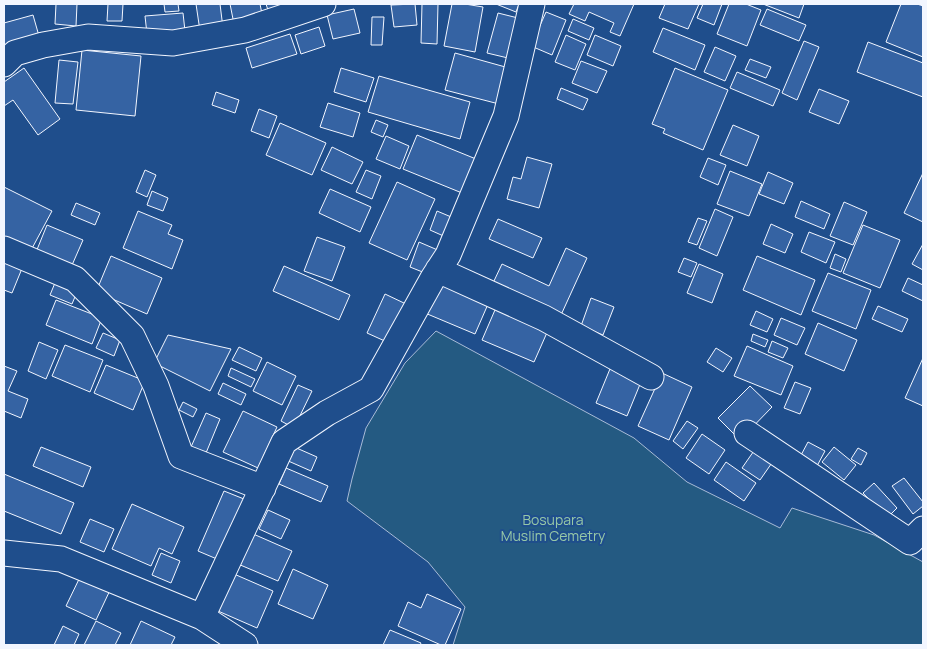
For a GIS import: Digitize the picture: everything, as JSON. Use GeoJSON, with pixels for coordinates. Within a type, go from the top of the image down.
{"type":"FeatureCollection","features":[{"type":"Feature","properties":{"kind":"street"},"geometry":{"type":"LineString","coordinates":[[4,64],[15,53],[42,44],[88,37],[173,43],[245,30],[322,4]]}},
{"type":"Feature","properties":{"kind":"street"},"geometry":{"type":"LineString","coordinates":[[202,618],[284,442],[327,413],[371,389],[448,255],[506,116],[526,37],[532,4]]}},
{"type":"Feature","properties":{"kind":"street"},"geometry":{"type":"LineString","coordinates":[[4,249],[75,279],[132,336],[156,386],[181,456],[263,488]]}},
{"type":"Feature","properties":{"kind":"street"},"geometry":{"type":"LineString","coordinates":[[438,270],[544,318],[651,377]]}},
{"type":"Feature","properties":{"kind":"street"},"geometry":{"type":"LineString","coordinates":[[747,433],[910,542],[923,529]]}},
{"type":"Feature","properties":{"kind":"street"},"geometry":{"type":"LineString","coordinates":[[4,553],[61,560],[202,618],[245,645]]}},
{"type":"Feature","properties":{"kind":"green space","name":"Bosupara Muslim Cemetry"},"geometry":{"type":"Polygon","coordinates":[[[436,331],[634,438],[687,482],[780,528],[792,508],[874,535],[923,562],[923,645],[453,645],[465,607],[428,562],[347,501],[366,428],[405,363],[436,331]]]}},
{"type":"Feature","properties":{"kind":"building"},"geometry":{"type":"Polygon","coordinates":[[[56,4],[77,4],[76,26],[55,24],[56,4]]]}},
{"type":"Feature","properties":{"kind":"building"},"geometry":{"type":"Polygon","coordinates":[[[108,4],[123,4],[122,21],[107,21],[108,4]]]}},
{"type":"Feature","properties":{"kind":"building"},"geometry":{"type":"Polygon","coordinates":[[[164,4],[178,4],[179,11],[165,12],[164,4]]]}},
{"type":"Feature","properties":{"kind":"building"},"geometry":{"type":"Polygon","coordinates":[[[196,4],[220,4],[223,28],[200,31],[196,4]]]}},
{"type":"Feature","properties":{"kind":"building"},"geometry":{"type":"Polygon","coordinates":[[[230,4],[260,4],[263,19],[234,24],[230,4]]]}},
{"type":"Feature","properties":{"kind":"building"},"geometry":{"type":"Polygon","coordinates":[[[266,4],[288,4],[268,10],[266,4]]]}},
{"type":"Feature","properties":{"kind":"building"},"geometry":{"type":"Polygon","coordinates":[[[415,4],[417,25],[394,27],[391,5],[415,4]]]}},
{"type":"Feature","properties":{"kind":"building"},"geometry":{"type":"Polygon","coordinates":[[[422,4],[438,4],[437,44],[421,43],[422,4]]]}},
{"type":"Feature","properties":{"kind":"building"},"geometry":{"type":"Polygon","coordinates":[[[452,4],[483,7],[475,52],[444,46],[452,4]]]}},
{"type":"Feature","properties":{"kind":"building"},"geometry":{"type":"Polygon","coordinates":[[[496,4],[519,4],[516,12],[496,4]]]}},
{"type":"Feature","properties":{"kind":"building"},"geometry":{"type":"Polygon","coordinates":[[[574,4],[634,4],[620,36],[610,32],[614,23],[589,12],[585,21],[569,14],[574,4]]]}},
{"type":"Feature","properties":{"kind":"building"},"geometry":{"type":"Polygon","coordinates":[[[665,4],[699,4],[688,29],[659,18],[665,4]]]}},
{"type":"Feature","properties":{"kind":"building"},"geometry":{"type":"Polygon","coordinates":[[[703,4],[722,4],[714,25],[697,18],[703,4]]]}},
{"type":"Feature","properties":{"kind":"building"},"geometry":{"type":"Polygon","coordinates":[[[729,4],[746,4],[761,10],[747,46],[717,34],[729,4]]]}},
{"type":"Feature","properties":{"kind":"building"},"geometry":{"type":"Polygon","coordinates":[[[763,4],[804,4],[799,18],[763,4]]]}},
{"type":"Feature","properties":{"kind":"building"},"geometry":{"type":"Polygon","coordinates":[[[901,4],[923,6],[923,57],[886,42],[901,4]]]}},
{"type":"Feature","properties":{"kind":"building"},"geometry":{"type":"Polygon","coordinates":[[[354,9],[360,33],[333,39],[327,15],[354,9]]]}},
{"type":"Feature","properties":{"kind":"building"},"geometry":{"type":"Polygon","coordinates":[[[767,9],[806,25],[799,41],[760,25],[767,9]]]}},
{"type":"Feature","properties":{"kind":"building"},"geometry":{"type":"Polygon","coordinates":[[[546,12],[566,20],[552,55],[531,46],[546,12]]]}},
{"type":"Feature","properties":{"kind":"building"},"geometry":{"type":"Polygon","coordinates":[[[183,13],[185,31],[147,34],[145,16],[183,13]]]}},
{"type":"Feature","properties":{"kind":"building"},"geometry":{"type":"Polygon","coordinates":[[[498,13],[518,18],[508,58],[487,53],[498,13]]]}},
{"type":"Feature","properties":{"kind":"building"},"geometry":{"type":"Polygon","coordinates":[[[33,15],[39,36],[4,45],[4,23],[33,15]]]}},
{"type":"Feature","properties":{"kind":"building"},"geometry":{"type":"Polygon","coordinates":[[[372,17],[384,17],[382,45],[371,45],[372,17]]]}},
{"type":"Feature","properties":{"kind":"building"},"geometry":{"type":"Polygon","coordinates":[[[573,19],[594,28],[589,40],[568,31],[573,19]]]}},
{"type":"Feature","properties":{"kind":"building"},"geometry":{"type":"Polygon","coordinates":[[[319,27],[325,46],[301,54],[295,35],[319,27]]]}},
{"type":"Feature","properties":{"kind":"building"},"geometry":{"type":"Polygon","coordinates":[[[663,28],[705,45],[695,70],[653,52],[663,28]]]}},
{"type":"Feature","properties":{"kind":"building"},"geometry":{"type":"Polygon","coordinates":[[[290,34],[297,54],[252,68],[246,48],[290,34]]]}},
{"type":"Feature","properties":{"kind":"building"},"geometry":{"type":"Polygon","coordinates":[[[566,35],[586,44],[575,70],[555,62],[566,35]]]}},
{"type":"Feature","properties":{"kind":"building"},"geometry":{"type":"Polygon","coordinates":[[[595,35],[621,46],[613,66],[587,55],[595,35]]]}},
{"type":"Feature","properties":{"kind":"building"},"geometry":{"type":"Polygon","coordinates":[[[804,41],[819,47],[797,100],[782,93],[804,41]]]}},
{"type":"Feature","properties":{"kind":"building"},"geometry":{"type":"Polygon","coordinates":[[[868,42],[923,63],[923,97],[857,72],[868,42]]]}},
{"type":"Feature","properties":{"kind":"building"},"geometry":{"type":"Polygon","coordinates":[[[715,47],[736,56],[725,81],[704,72],[715,47]]]}},
{"type":"Feature","properties":{"kind":"building"},"geometry":{"type":"Polygon","coordinates":[[[82,50],[141,56],[135,116],[76,110],[82,50]]]}},
{"type":"Feature","properties":{"kind":"building"},"geometry":{"type":"Polygon","coordinates":[[[455,53],[509,68],[499,104],[445,90],[455,53]]]}},
{"type":"Feature","properties":{"kind":"building"},"geometry":{"type":"Polygon","coordinates":[[[750,59],[771,67],[766,78],[745,70],[750,59]]]}},
{"type":"Feature","properties":{"kind":"building"},"geometry":{"type":"Polygon","coordinates":[[[59,60],[78,62],[73,104],[55,103],[59,60]]]}},
{"type":"Feature","properties":{"kind":"building"},"geometry":{"type":"Polygon","coordinates":[[[581,61],[607,71],[597,93],[572,83],[581,61]]]}},
{"type":"Feature","properties":{"kind":"building"},"geometry":{"type":"Polygon","coordinates":[[[24,68],[60,119],[38,135],[13,100],[4,106],[4,82],[24,68]]]}},
{"type":"Feature","properties":{"kind":"building"},"geometry":{"type":"Polygon","coordinates":[[[341,68],[374,78],[366,102],[334,92],[341,68]]]}},
{"type":"Feature","properties":{"kind":"building"},"geometry":{"type":"Polygon","coordinates":[[[675,68],[728,90],[703,150],[663,133],[665,129],[652,124],[675,68]]]}},
{"type":"Feature","properties":{"kind":"building"},"geometry":{"type":"Polygon","coordinates":[[[737,72],[780,90],[773,106],[730,88],[737,72]]]}},
{"type":"Feature","properties":{"kind":"building"},"geometry":{"type":"Polygon","coordinates":[[[379,76],[470,102],[460,139],[368,112],[379,76]]]}},
{"type":"Feature","properties":{"kind":"building"},"geometry":{"type":"Polygon","coordinates":[[[561,88],[588,99],[583,110],[557,99],[561,88]]]}},
{"type":"Feature","properties":{"kind":"building"},"geometry":{"type":"Polygon","coordinates":[[[819,89],[849,101],[839,124],[809,112],[819,89]]]}},
{"type":"Feature","properties":{"kind":"building"},"geometry":{"type":"Polygon","coordinates":[[[216,92],[239,100],[235,113],[212,105],[216,92]]]}},
{"type":"Feature","properties":{"kind":"building"},"geometry":{"type":"Polygon","coordinates":[[[328,103],[360,113],[353,137],[320,127],[328,103]]]}},
{"type":"Feature","properties":{"kind":"building"},"geometry":{"type":"Polygon","coordinates":[[[259,109],[277,116],[269,138],[251,131],[259,109]]]}},
{"type":"Feature","properties":{"kind":"building"},"geometry":{"type":"Polygon","coordinates":[[[376,120],[388,125],[383,137],[371,132],[376,120]]]}},
{"type":"Feature","properties":{"kind":"building"},"geometry":{"type":"Polygon","coordinates":[[[280,123],[326,143],[312,175],[266,155],[280,123]]]}},
{"type":"Feature","properties":{"kind":"building"},"geometry":{"type":"Polygon","coordinates":[[[733,125],[759,136],[747,166],[720,155],[733,125]]]}},
{"type":"Feature","properties":{"kind":"building"},"geometry":{"type":"Polygon","coordinates":[[[417,135],[476,159],[462,193],[403,169],[417,135]]]}},
{"type":"Feature","properties":{"kind":"building"},"geometry":{"type":"Polygon","coordinates":[[[386,136],[409,146],[400,169],[376,159],[386,136]]]}},
{"type":"Feature","properties":{"kind":"building"},"geometry":{"type":"Polygon","coordinates":[[[332,147],[363,162],[352,184],[321,170],[332,147]]]}},
{"type":"Feature","properties":{"kind":"building"},"geometry":{"type":"Polygon","coordinates":[[[527,157],[552,164],[539,208],[507,199],[513,177],[521,179],[527,157]]]}},
{"type":"Feature","properties":{"kind":"building"},"geometry":{"type":"Polygon","coordinates":[[[708,158],[726,165],[718,185],[700,177],[708,158]]]}},
{"type":"Feature","properties":{"kind":"building"},"geometry":{"type":"Polygon","coordinates":[[[145,170],[156,175],[147,197],[136,192],[145,170]]]}},
{"type":"Feature","properties":{"kind":"building"},"geometry":{"type":"Polygon","coordinates":[[[366,170],[381,176],[372,199],[356,192],[366,170]]]}},
{"type":"Feature","properties":{"kind":"building"},"geometry":{"type":"Polygon","coordinates":[[[730,171],[762,184],[749,216],[717,204],[730,171]]]}},
{"type":"Feature","properties":{"kind":"building"},"geometry":{"type":"Polygon","coordinates":[[[768,172],[793,183],[784,204],[759,194],[768,172]]]}},
{"type":"Feature","properties":{"kind":"building"},"geometry":{"type":"Polygon","coordinates":[[[923,173],[923,222],[904,213],[923,173]]]}},
{"type":"Feature","properties":{"kind":"building"},"geometry":{"type":"Polygon","coordinates":[[[397,182],[435,199],[407,260],[369,243],[397,182]]]}},
{"type":"Feature","properties":{"kind":"building"},"geometry":{"type":"Polygon","coordinates":[[[4,187],[52,211],[29,254],[4,241],[4,187]]]}},
{"type":"Feature","properties":{"kind":"building"},"geometry":{"type":"Polygon","coordinates":[[[330,189],[371,207],[360,232],[319,213],[330,189]]]}},
{"type":"Feature","properties":{"kind":"building"},"geometry":{"type":"Polygon","coordinates":[[[152,191],[168,198],[163,211],[147,205],[152,191]]]}},
{"type":"Feature","properties":{"kind":"building"},"geometry":{"type":"Polygon","coordinates":[[[801,201],[830,214],[824,229],[795,217],[801,201]]]}},
{"type":"Feature","properties":{"kind":"building"},"geometry":{"type":"Polygon","coordinates":[[[844,202],[867,212],[853,245],[830,236],[844,202]]]}},
{"type":"Feature","properties":{"kind":"building"},"geometry":{"type":"Polygon","coordinates":[[[76,203],[100,213],[95,225],[71,215],[76,203]]]}},
{"type":"Feature","properties":{"kind":"building"},"geometry":{"type":"Polygon","coordinates":[[[715,209],[733,217],[717,256],[699,248],[715,209]]]}},
{"type":"Feature","properties":{"kind":"building"},"geometry":{"type":"Polygon","coordinates":[[[138,211],[172,225],[168,234],[183,240],[172,269],[123,248],[138,211]]]}},
{"type":"Feature","properties":{"kind":"building"},"geometry":{"type":"Polygon","coordinates":[[[437,211],[456,219],[448,238],[430,230],[437,211]]]}},
{"type":"Feature","properties":{"kind":"building"},"geometry":{"type":"Polygon","coordinates":[[[698,218],[707,221],[697,245],[688,242],[698,218]]]}},
{"type":"Feature","properties":{"kind":"building"},"geometry":{"type":"Polygon","coordinates":[[[498,219],[542,238],[533,258],[489,239],[498,219]]]}},
{"type":"Feature","properties":{"kind":"building"},"geometry":{"type":"Polygon","coordinates":[[[771,224],[793,234],[785,253],[763,244],[771,224]]]}},
{"type":"Feature","properties":{"kind":"building"},"geometry":{"type":"Polygon","coordinates":[[[47,225],[83,240],[69,272],[34,257],[47,225]]]}},
{"type":"Feature","properties":{"kind":"building"},"geometry":{"type":"Polygon","coordinates":[[[863,225],[900,240],[880,288],[843,273],[863,225]]]}},
{"type":"Feature","properties":{"kind":"building"},"geometry":{"type":"Polygon","coordinates":[[[809,232],[835,242],[826,263],[801,252],[809,232]]]}},
{"type":"Feature","properties":{"kind":"building"},"geometry":{"type":"Polygon","coordinates":[[[317,237],[345,247],[332,281],[304,271],[317,237]]]}},
{"type":"Feature","properties":{"kind":"building"},"geometry":{"type":"Polygon","coordinates":[[[419,242],[440,251],[430,275],[410,267],[419,242]]]}},
{"type":"Feature","properties":{"kind":"building"},"geometry":{"type":"Polygon","coordinates":[[[923,244],[923,270],[912,264],[923,244]]]}},
{"type":"Feature","properties":{"kind":"building"},"geometry":{"type":"Polygon","coordinates":[[[566,248],[587,258],[561,315],[493,283],[502,264],[549,286],[566,248]]]}},
{"type":"Feature","properties":{"kind":"building"},"geometry":{"type":"Polygon","coordinates":[[[835,254],[846,259],[841,272],[830,268],[835,254]]]}},
{"type":"Feature","properties":{"kind":"building"},"geometry":{"type":"Polygon","coordinates":[[[111,256],[162,278],[147,314],[96,292],[111,256]]]}},
{"type":"Feature","properties":{"kind":"building"},"geometry":{"type":"Polygon","coordinates":[[[757,256],[815,280],[801,315],[743,290],[757,256]]]}},
{"type":"Feature","properties":{"kind":"building"},"geometry":{"type":"Polygon","coordinates":[[[4,257],[23,266],[12,293],[4,290],[4,257]]]}},
{"type":"Feature","properties":{"kind":"building"},"geometry":{"type":"Polygon","coordinates":[[[684,258],[697,263],[691,277],[678,272],[684,258]]]}},
{"type":"Feature","properties":{"kind":"building"},"geometry":{"type":"Polygon","coordinates":[[[699,264],[723,274],[712,303],[687,293],[699,264]]]}},
{"type":"Feature","properties":{"kind":"building"},"geometry":{"type":"Polygon","coordinates":[[[284,266],[350,295],[339,320],[273,291],[284,266]]]}},
{"type":"Feature","properties":{"kind":"building"},"geometry":{"type":"Polygon","coordinates":[[[442,273],[492,295],[475,334],[425,313],[442,273]]]}},
{"type":"Feature","properties":{"kind":"building"},"geometry":{"type":"Polygon","coordinates":[[[828,273],[871,290],[856,329],[812,311],[828,273]]]}},
{"type":"Feature","properties":{"kind":"building"},"geometry":{"type":"Polygon","coordinates":[[[57,278],[79,287],[72,304],[50,295],[57,278]]]}},
{"type":"Feature","properties":{"kind":"building"},"geometry":{"type":"Polygon","coordinates":[[[908,278],[923,285],[923,301],[902,291],[908,278]]]}},
{"type":"Feature","properties":{"kind":"building"},"geometry":{"type":"Polygon","coordinates":[[[385,294],[406,304],[387,342],[367,333],[385,294]]]}},
{"type":"Feature","properties":{"kind":"building"},"geometry":{"type":"Polygon","coordinates":[[[501,296],[553,319],[534,362],[482,340],[501,296]]]}},
{"type":"Feature","properties":{"kind":"building"},"geometry":{"type":"Polygon","coordinates":[[[591,298],[614,307],[603,335],[581,326],[591,298]]]}},
{"type":"Feature","properties":{"kind":"building"},"geometry":{"type":"Polygon","coordinates":[[[56,300],[102,318],[92,344],[46,325],[56,300]]]}},
{"type":"Feature","properties":{"kind":"building"},"geometry":{"type":"Polygon","coordinates":[[[878,306],[908,319],[902,332],[872,319],[878,306]]]}},
{"type":"Feature","properties":{"kind":"building"},"geometry":{"type":"Polygon","coordinates":[[[756,311],[773,319],[767,332],[750,325],[756,311]]]}},
{"type":"Feature","properties":{"kind":"building"},"geometry":{"type":"Polygon","coordinates":[[[781,318],[805,328],[797,345],[774,335],[781,318]]]}},
{"type":"Feature","properties":{"kind":"building"},"geometry":{"type":"Polygon","coordinates":[[[818,323],[857,340],[844,371],[805,354],[818,323]]]}},
{"type":"Feature","properties":{"kind":"building"},"geometry":{"type":"Polygon","coordinates":[[[103,333],[120,340],[114,356],[96,348],[103,333]]]}},
{"type":"Feature","properties":{"kind":"building"},"geometry":{"type":"Polygon","coordinates":[[[753,334],[768,340],[765,347],[751,341],[753,334]]]}},
{"type":"Feature","properties":{"kind":"building"},"geometry":{"type":"Polygon","coordinates":[[[168,335],[231,349],[210,391],[154,363],[168,335]]]}},
{"type":"Feature","properties":{"kind":"building"},"geometry":{"type":"Polygon","coordinates":[[[772,341],[788,348],[783,358],[768,352],[772,341]]]}},
{"type":"Feature","properties":{"kind":"building"},"geometry":{"type":"Polygon","coordinates":[[[39,342],[58,350],[46,379],[28,371],[39,342]]]}},
{"type":"Feature","properties":{"kind":"building"},"geometry":{"type":"Polygon","coordinates":[[[65,345],[103,360],[90,392],[52,376],[65,345]]]}},
{"type":"Feature","properties":{"kind":"building"},"geometry":{"type":"Polygon","coordinates":[[[747,346],[793,366],[781,395],[734,376],[747,346]]]}},
{"type":"Feature","properties":{"kind":"building"},"geometry":{"type":"Polygon","coordinates":[[[239,347],[262,358],[256,371],[232,360],[239,347]]]}},
{"type":"Feature","properties":{"kind":"building"},"geometry":{"type":"Polygon","coordinates":[[[716,348],[732,358],[723,372],[707,362],[716,348]]]}},
{"type":"Feature","properties":{"kind":"building"},"geometry":{"type":"Polygon","coordinates":[[[923,358],[923,406],[905,398],[923,358]]]}},
{"type":"Feature","properties":{"kind":"building"},"geometry":{"type":"Polygon","coordinates":[[[267,362],[296,376],[282,405],[253,391],[267,362]]]}},
{"type":"Feature","properties":{"kind":"building"},"geometry":{"type":"Polygon","coordinates":[[[612,364],[643,377],[627,416],[596,403],[612,364]]]}},
{"type":"Feature","properties":{"kind":"building"},"geometry":{"type":"Polygon","coordinates":[[[106,365],[145,381],[133,410],[94,393],[106,365]]]}},
{"type":"Feature","properties":{"kind":"building"},"geometry":{"type":"Polygon","coordinates":[[[4,366],[17,371],[8,391],[28,399],[21,418],[4,411],[4,366]]]}},
{"type":"Feature","properties":{"kind":"building"},"geometry":{"type":"Polygon","coordinates":[[[231,368],[255,379],[251,387],[228,376],[231,368]]]}},
{"type":"Feature","properties":{"kind":"building"},"geometry":{"type":"Polygon","coordinates":[[[662,373],[692,387],[669,440],[638,426],[662,373]]]}},
{"type":"Feature","properties":{"kind":"building"},"geometry":{"type":"Polygon","coordinates":[[[795,382],[811,388],[800,414],[784,408],[795,382]]]}},
{"type":"Feature","properties":{"kind":"building"},"geometry":{"type":"Polygon","coordinates":[[[223,383],[246,394],[241,405],[218,394],[223,383]]]}},
{"type":"Feature","properties":{"kind":"building"},"geometry":{"type":"Polygon","coordinates":[[[298,385],[312,391],[294,428],[281,421],[298,385]]]}},
{"type":"Feature","properties":{"kind":"building"},"geometry":{"type":"Polygon","coordinates":[[[750,386],[772,407],[740,440],[718,418],[750,386]]]}},
{"type":"Feature","properties":{"kind":"building"},"geometry":{"type":"Polygon","coordinates":[[[183,402],[197,409],[193,417],[179,410],[183,402]]]}},
{"type":"Feature","properties":{"kind":"building"},"geometry":{"type":"Polygon","coordinates":[[[243,411],[277,427],[258,468],[223,452],[243,411]]]}},
{"type":"Feature","properties":{"kind":"building"},"geometry":{"type":"Polygon","coordinates":[[[206,413],[220,419],[206,453],[191,447],[206,413]]]}},
{"type":"Feature","properties":{"kind":"building"},"geometry":{"type":"Polygon","coordinates":[[[687,421],[698,428],[683,449],[673,441],[687,421]]]}},
{"type":"Feature","properties":{"kind":"building"},"geometry":{"type":"Polygon","coordinates":[[[702,434],[725,450],[709,474],[686,458],[702,434]]]}},
{"type":"Feature","properties":{"kind":"building"},"geometry":{"type":"Polygon","coordinates":[[[808,442],[825,451],[817,466],[800,457],[808,442]]]}},
{"type":"Feature","properties":{"kind":"building"},"geometry":{"type":"Polygon","coordinates":[[[758,445],[776,457],[760,480],[742,468],[758,445]]]}},
{"type":"Feature","properties":{"kind":"building"},"geometry":{"type":"Polygon","coordinates":[[[292,446],[317,457],[311,471],[286,460],[292,446]]]}},
{"type":"Feature","properties":{"kind":"building"},"geometry":{"type":"Polygon","coordinates":[[[41,447],[91,467],[83,487],[33,466],[41,447]]]}},
{"type":"Feature","properties":{"kind":"building"},"geometry":{"type":"Polygon","coordinates":[[[834,447],[856,465],[844,480],[822,462],[834,447]]]}},
{"type":"Feature","properties":{"kind":"building"},"geometry":{"type":"Polygon","coordinates":[[[858,448],[867,453],[861,465],[851,459],[858,448]]]}},
{"type":"Feature","properties":{"kind":"building"},"geometry":{"type":"Polygon","coordinates":[[[726,462],[756,483],[744,501],[714,480],[726,462]]]}},
{"type":"Feature","properties":{"kind":"building"},"geometry":{"type":"Polygon","coordinates":[[[286,468],[328,486],[321,502],[279,484],[286,468]]]}},
{"type":"Feature","properties":{"kind":"building"},"geometry":{"type":"Polygon","coordinates":[[[4,474],[74,503],[61,534],[4,511],[4,474]]]}},
{"type":"Feature","properties":{"kind":"building"},"geometry":{"type":"Polygon","coordinates":[[[904,478],[923,502],[923,506],[913,514],[892,486],[904,478]]]}},
{"type":"Feature","properties":{"kind":"building"},"geometry":{"type":"Polygon","coordinates":[[[874,483],[897,508],[887,518],[863,493],[874,483]]]}},
{"type":"Feature","properties":{"kind":"building"},"geometry":{"type":"Polygon","coordinates":[[[224,491],[249,501],[224,562],[198,551],[224,491]]]}},
{"type":"Feature","properties":{"kind":"building"},"geometry":{"type":"Polygon","coordinates":[[[132,504],[184,527],[172,554],[159,548],[151,566],[112,549],[132,504]]]}},
{"type":"Feature","properties":{"kind":"building"},"geometry":{"type":"Polygon","coordinates":[[[268,510],[290,520],[281,539],[259,529],[268,510]]]}},
{"type":"Feature","properties":{"kind":"building"},"geometry":{"type":"Polygon","coordinates":[[[90,519],[114,529],[104,552],[80,542],[90,519]]]}},
{"type":"Feature","properties":{"kind":"building"},"geometry":{"type":"Polygon","coordinates":[[[251,533],[292,551],[278,581],[238,564],[251,533]]]}},
{"type":"Feature","properties":{"kind":"building"},"geometry":{"type":"Polygon","coordinates":[[[161,553],[180,561],[171,583],[152,575],[161,553]]]}},
{"type":"Feature","properties":{"kind":"building"},"geometry":{"type":"Polygon","coordinates":[[[293,569],[328,585],[313,619],[278,604],[293,569]]]}},
{"type":"Feature","properties":{"kind":"building"},"geometry":{"type":"Polygon","coordinates":[[[82,573],[112,586],[96,620],[66,606],[82,573]]]}},
{"type":"Feature","properties":{"kind":"building"},"geometry":{"type":"Polygon","coordinates":[[[234,574],[273,591],[257,628],[218,611],[234,574]]]}},
{"type":"Feature","properties":{"kind":"building"},"geometry":{"type":"Polygon","coordinates":[[[427,594],[461,609],[445,645],[398,626],[408,602],[421,608],[427,594]]]}},
{"type":"Feature","properties":{"kind":"building"},"geometry":{"type":"Polygon","coordinates":[[[96,621],[121,633],[115,645],[84,645],[96,621]]]}},
{"type":"Feature","properties":{"kind":"building"},"geometry":{"type":"Polygon","coordinates":[[[141,621],[175,637],[171,645],[130,645],[141,621]]]}},
{"type":"Feature","properties":{"kind":"building"},"geometry":{"type":"Polygon","coordinates":[[[63,626],[79,634],[74,645],[54,645],[63,626]]]}},
{"type":"Feature","properties":{"kind":"building"},"geometry":{"type":"Polygon","coordinates":[[[390,630],[421,643],[420,645],[383,645],[390,630]]]}}]}
